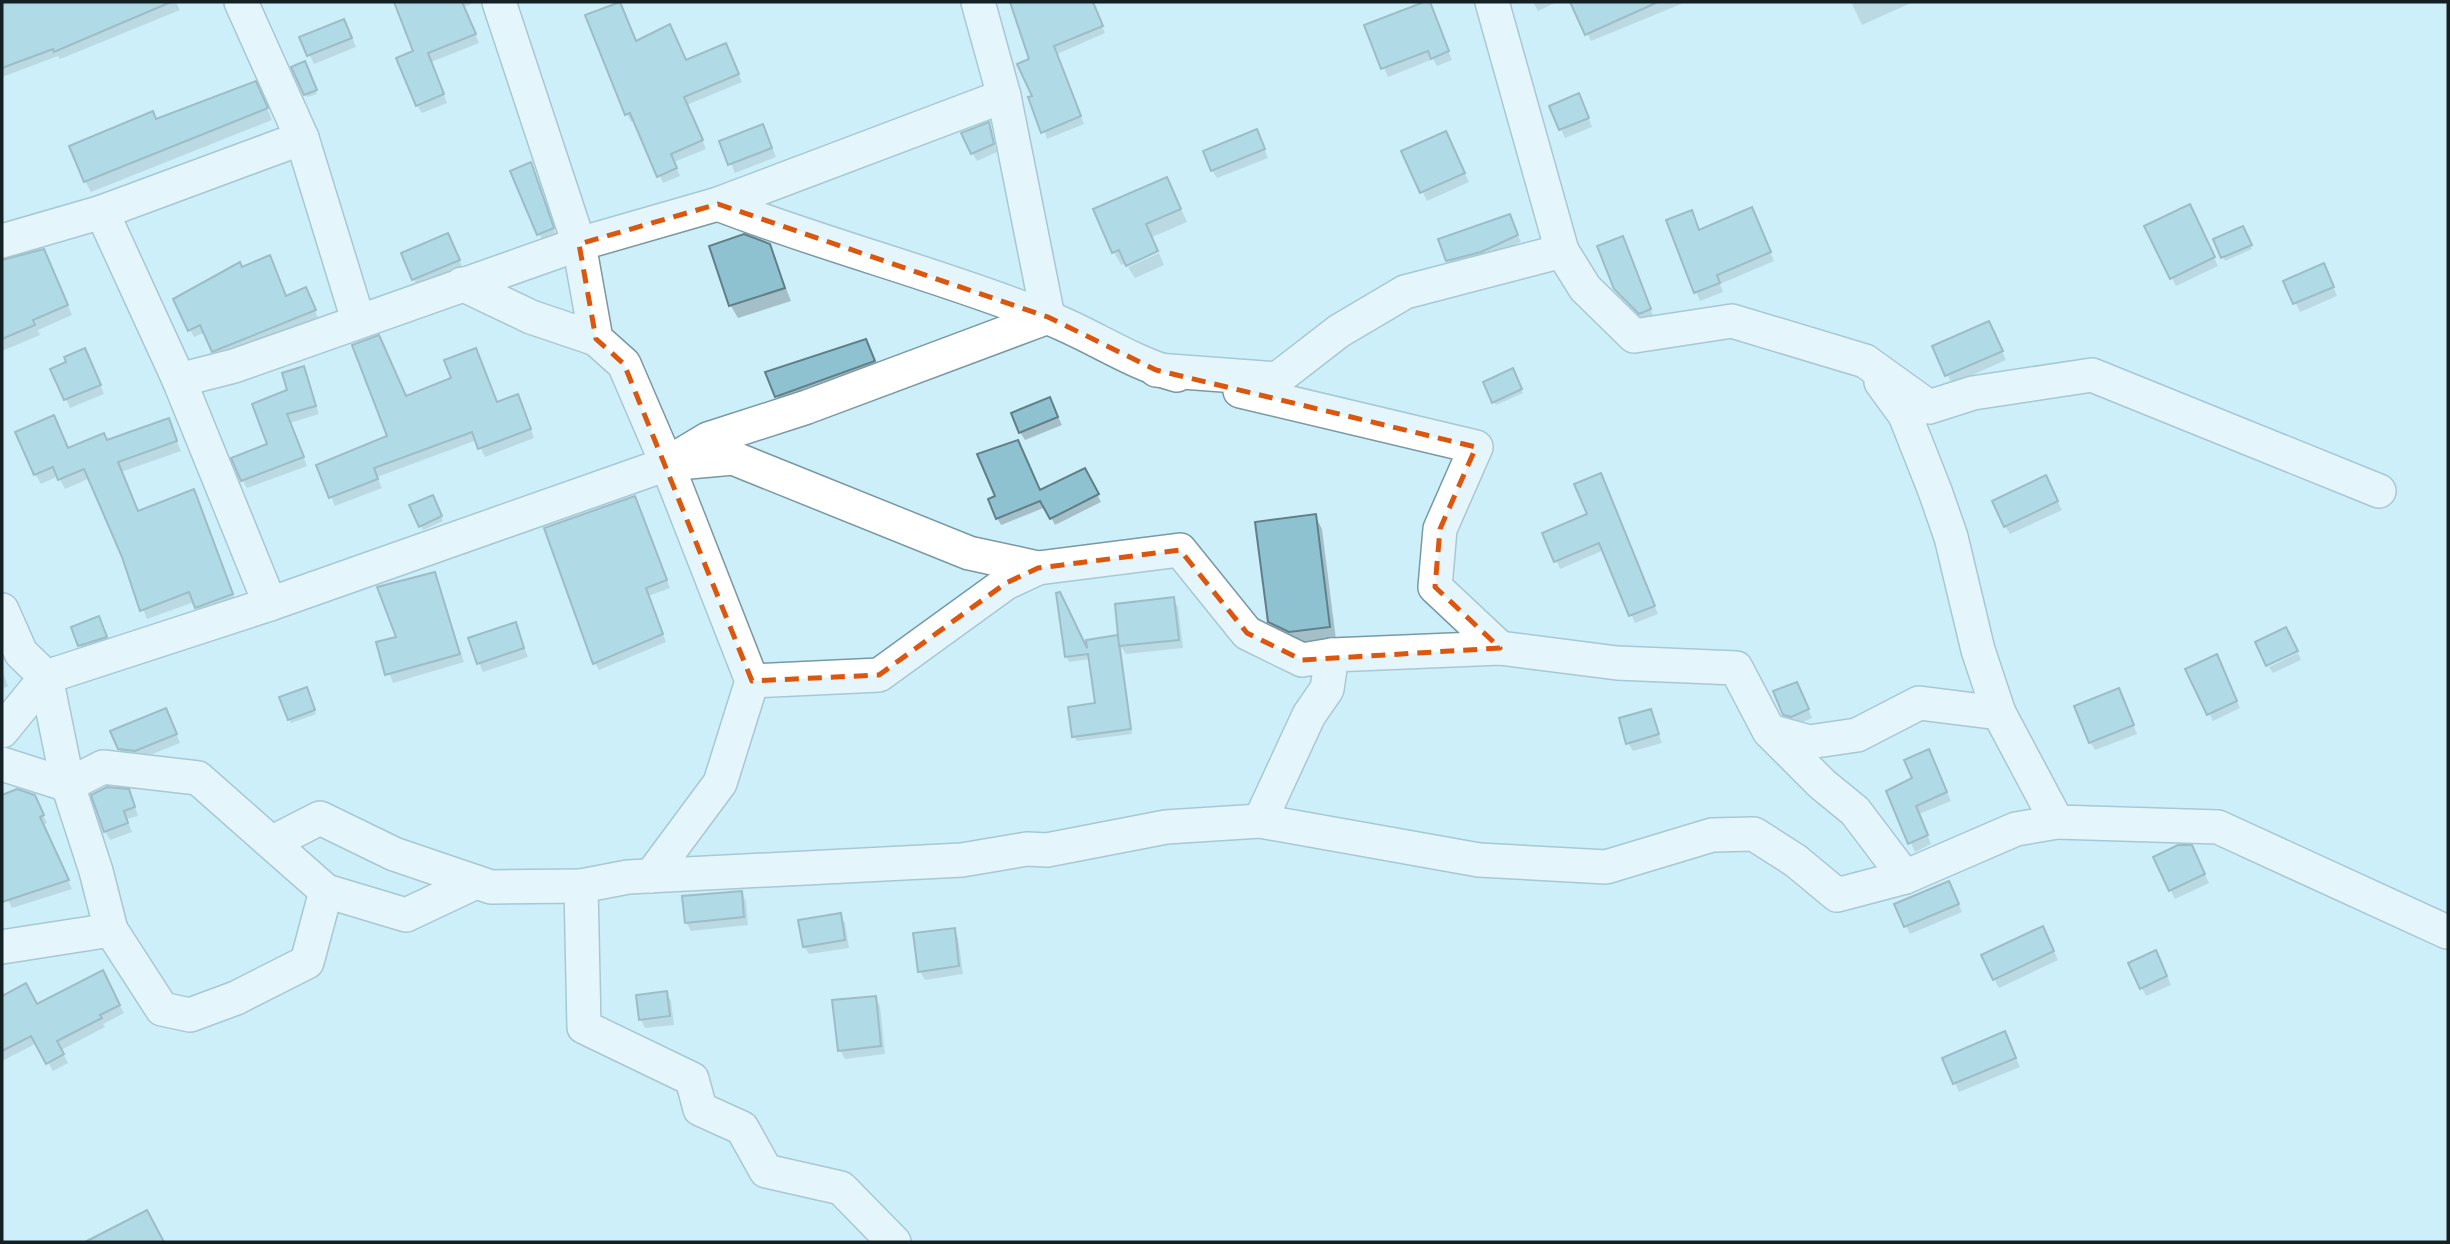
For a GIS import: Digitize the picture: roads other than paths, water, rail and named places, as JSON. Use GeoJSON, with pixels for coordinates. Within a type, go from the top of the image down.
{"type":"FeatureCollection","features":[{"type":"Feature","properties":{"kind":"street"},"geometry":{"type":"LineString","coordinates":[[241,2],[302,138],[358,320]]}},
{"type":"Feature","properties":{"kind":"street"},"geometry":{"type":"LineString","coordinates":[[499,2],[579,244],[596,339]]}},
{"type":"Feature","properties":{"kind":"street"},"geometry":{"type":"LineString","coordinates":[[978,2],[1004,96],[1048,317]]}},
{"type":"Feature","properties":{"kind":"street"},"geometry":{"type":"LineString","coordinates":[[1492,2],[1562,251],[1584,288],[1634,336],[1732,321],[1865,361],[1929,407],[1973,393],[2092,375],[2378,491]]}},
{"type":"Feature","properties":{"kind":"street"},"geometry":{"type":"LineString","coordinates":[[179,380],[234,366],[579,244],[718,204],[1004,96]]}},
{"type":"Feature","properties":{"kind":"street"},"geometry":{"type":"LineString","coordinates":[[2,241],[102,212],[302,138]]}},
{"type":"Feature","properties":{"kind":"street"},"geometry":{"type":"LineString","coordinates":[[718,204],[790,232],[848,247],[1048,317],[1156,370],[1299,407],[1476,447],[1440,529],[1435,587],[1500,648]]}},
{"type":"Feature","properties":{"kind":"street"},"geometry":{"type":"LineString","coordinates":[[102,212],[179,380],[270,604]]}},
{"type":"Feature","properties":{"kind":"street"},"geometry":{"type":"LineString","coordinates":[[1156,370],[1277,379],[1339,331],[1405,292],[1562,251]]}},
{"type":"Feature","properties":{"kind":"street"},"geometry":{"type":"LineString","coordinates":[[462,284],[530,317],[596,339],[624,364],[667,464],[752,681],[720,783],[651,876]]}},
{"type":"Feature","properties":{"kind":"street"},"geometry":{"type":"LineString","coordinates":[[2,731],[46,677],[270,604],[667,464],[708,439],[807,407],[1048,317]]}},
{"type":"Feature","properties":{"kind":"street"},"geometry":{"type":"LineString","coordinates":[[1865,361],[1905,415],[1951,537],[1978,650],[1999,713],[2057,822]]}},
{"type":"Feature","properties":{"kind":"street"},"geometry":{"type":"LineString","coordinates":[[667,464],[733,458],[969,553],[1038,568]]}},
{"type":"Feature","properties":{"kind":"street"},"geometry":{"type":"LineString","coordinates":[[752,681],[879,675],[1006,583],[1038,568],[1180,550],[1247,633],[1302,660],[1332,655],[1500,648],[1617,663],[1736,668],[1769,731],[1822,784],[1855,811],[1905,877]]}},
{"type":"Feature","properties":{"kind":"street"},"geometry":{"type":"LineString","coordinates":[[2,610],[21,653],[46,677],[68,785],[96,871],[111,930],[162,1010],[190,1015],[236,998],[307,962],[326,891]]}},
{"type":"Feature","properties":{"kind":"street"},"geometry":{"type":"LineString","coordinates":[[1260,821],[1309,716],[1327,689],[1332,655]]}},
{"type":"Feature","properties":{"kind":"street"},"geometry":{"type":"LineString","coordinates":[[1769,731],[1809,742],[1857,735],[1919,703],[1999,713]]}},
{"type":"Feature","properties":{"kind":"street"},"geometry":{"type":"LineString","coordinates":[[2,764],[68,785],[103,767],[198,778],[326,891],[406,915],[476,882]]}},
{"type":"Feature","properties":{"kind":"street"},"geometry":{"type":"LineString","coordinates":[[273,842],[320,818],[394,854],[491,887],[581,886],[651,876],[962,860],[1027,849],[1047,850],[1166,827],[1260,821],[1479,860],[1606,867],[1712,835],[1754,834],[1796,861],[1837,895],[1905,877],[2016,829],[2057,822],[2218,827],[2446,932]]}},
{"type":"Feature","properties":{"kind":"street"},"geometry":{"type":"LineString","coordinates":[[581,886],[584,1027],[692,1079],[700,1109],[742,1128],[766,1171],[841,1188],[894,1242]]}},
{"type":"Feature","properties":{"kind":"street"},"geometry":{"type":"LineString","coordinates":[[2,947],[111,930]]}}]}
